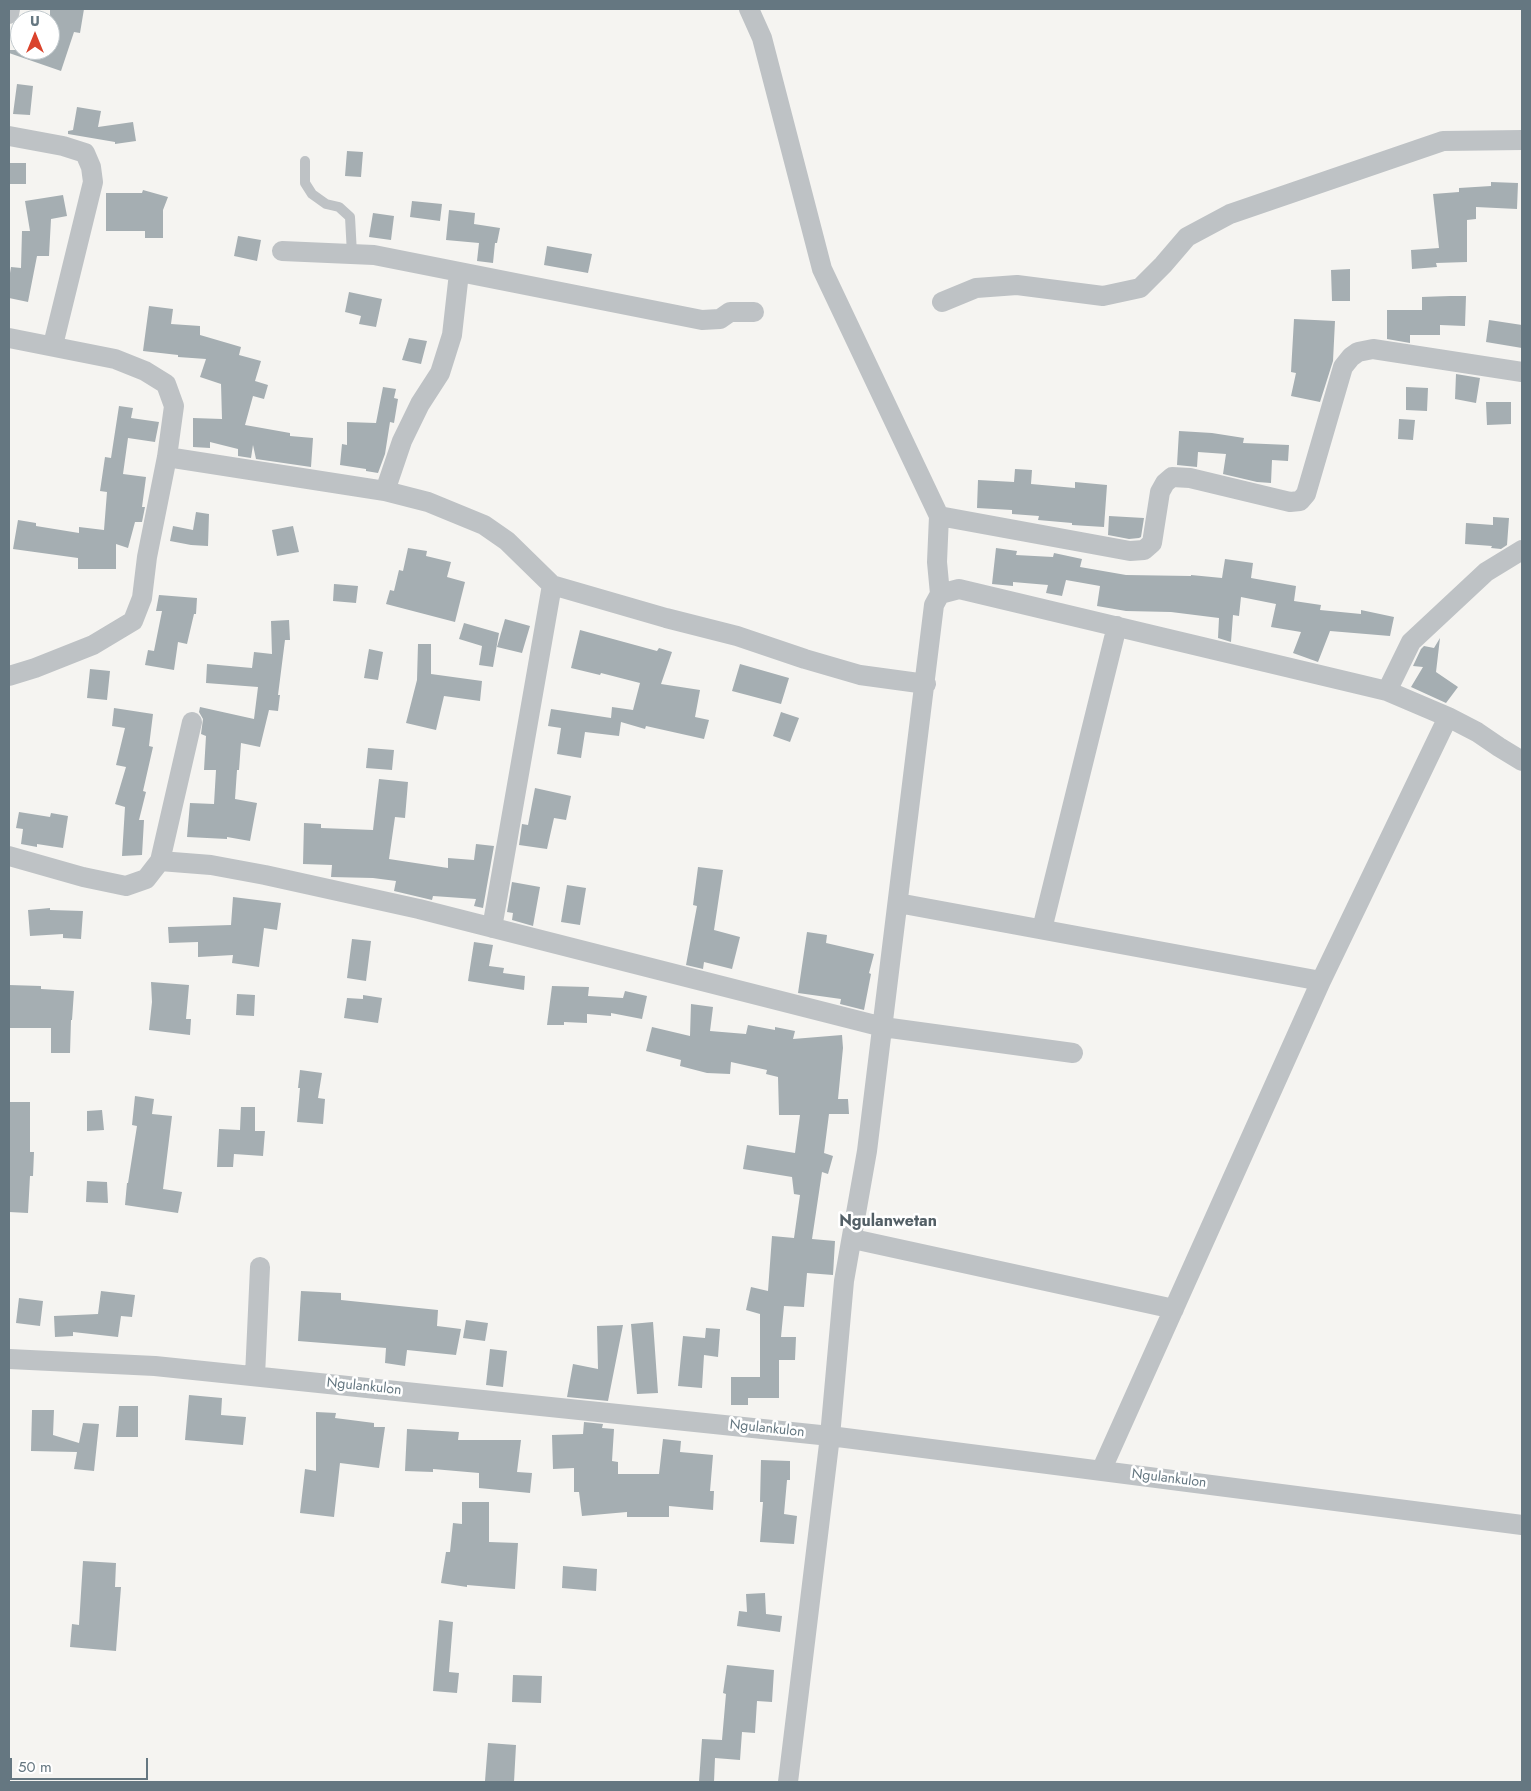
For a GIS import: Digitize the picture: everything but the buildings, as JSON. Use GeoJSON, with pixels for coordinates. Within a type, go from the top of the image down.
{"type":"FeatureCollection","features":[{"type":"Feature","properties":{"kind":"street"},"geometry":{"type":"LineString","coordinates":[[9,14],[10,9]]}},
{"type":"Feature","properties":{"kind":"street"},"geometry":{"type":"LineString","coordinates":[[749,9],[762,38],[822,269],[939,516],[937,562],[940,594],[934,605],[926,684],[867,1151],[853,1239],[844,1281],[830,1436],[788,1782]]}},
{"type":"Feature","properties":{"kind":"street"},"geometry":{"type":"LineString","coordinates":[[9,136],[63,146],[85,153],[91,167],[93,182],[52,345]]}},
{"type":"Feature","properties":{"kind":"street"},"geometry":{"type":"LineString","coordinates":[[942,302],[976,288],[1017,285],[1103,296],[1140,288],[1187,237],[1230,214],[1443,141],[1522,140]]}},
{"type":"Feature","properties":{"kind":"street"},"geometry":{"type":"LineString","coordinates":[[282,251],[374,255],[702,320],[720,319],[730,312],[754,312]]}},
{"type":"Feature","properties":{"kind":"street"},"geometry":{"type":"LineString","coordinates":[[385,492],[402,441],[420,404],[440,373],[452,336],[459,273]]}},
{"type":"Feature","properties":{"kind":"street"},"geometry":{"type":"LineString","coordinates":[[9,338],[115,359],[145,371],[166,384],[174,406],[167,457],[147,557],[142,598],[133,621],[93,645],[9,676]]}},
{"type":"Feature","properties":{"kind":"street"},"geometry":{"type":"LineString","coordinates":[[939,516],[1130,551],[1144,550],[1152,543],[1160,492],[1172,476],[1190,478],[1290,502],[1300,501],[1306,494],[1344,367],[1351,357],[1358,352],[1373,349],[1522,372]]}},
{"type":"Feature","properties":{"kind":"street"},"geometry":{"type":"LineString","coordinates":[[167,457],[385,492],[428,502],[484,525],[507,541],[552,585],[666,618],[738,636],[805,659],[860,675],[926,684]]}},
{"type":"Feature","properties":{"kind":"street"},"geometry":{"type":"LineString","coordinates":[[1387,691],[1411,642],[1486,572],[1522,550]]}},
{"type":"Feature","properties":{"kind":"street"},"geometry":{"type":"LineString","coordinates":[[492,928],[552,585]]}},
{"type":"Feature","properties":{"kind":"street"},"geometry":{"type":"LineString","coordinates":[[940,594],[959,589],[1387,691],[1448,717],[1477,732],[1499,748],[1522,760]]}},
{"type":"Feature","properties":{"kind":"street"},"geometry":{"type":"LineString","coordinates":[[1042,929],[1118,626]]}},
{"type":"Feature","properties":{"kind":"street"},"geometry":{"type":"LineString","coordinates":[[1101,1471],[1321,981],[1448,717]]}},
{"type":"Feature","properties":{"kind":"street"},"geometry":{"type":"LineString","coordinates":[[9,856],[83,877],[126,886],[146,880],[160,861],[192,722]]}},
{"type":"Feature","properties":{"kind":"street"},"geometry":{"type":"LineString","coordinates":[[160,861],[211,865],[420,909],[883,1027],[1073,1052]]}},
{"type":"Feature","properties":{"kind":"street"},"geometry":{"type":"LineString","coordinates":[[898,903],[1321,981]]}},
{"type":"Feature","properties":{"kind":"street"},"geometry":{"type":"LineString","coordinates":[[853,1239],[1174,1309]]}},
{"type":"Feature","properties":{"kind":"street"},"geometry":{"type":"LineString","coordinates":[[254,1376],[260,1267]]}},
{"type":"Feature","properties":{"kind":"street","name":"Ngulankulon"},"geometry":{"type":"LineString","coordinates":[[9,1359],[155,1366],[830,1436],[1522,1525]]}},
{"type":"Feature","properties":{"kind":"lane"},"geometry":{"type":"LineString","coordinates":[[305,161],[305,183],[312,194],[326,204],[339,207],[350,217],[352,254]]}},
{"type":"Feature","properties":{"kind":"district","name":"Ngulanwetan"},"geometry":{"type":"Point","coordinates":[888,1222]}}]}
